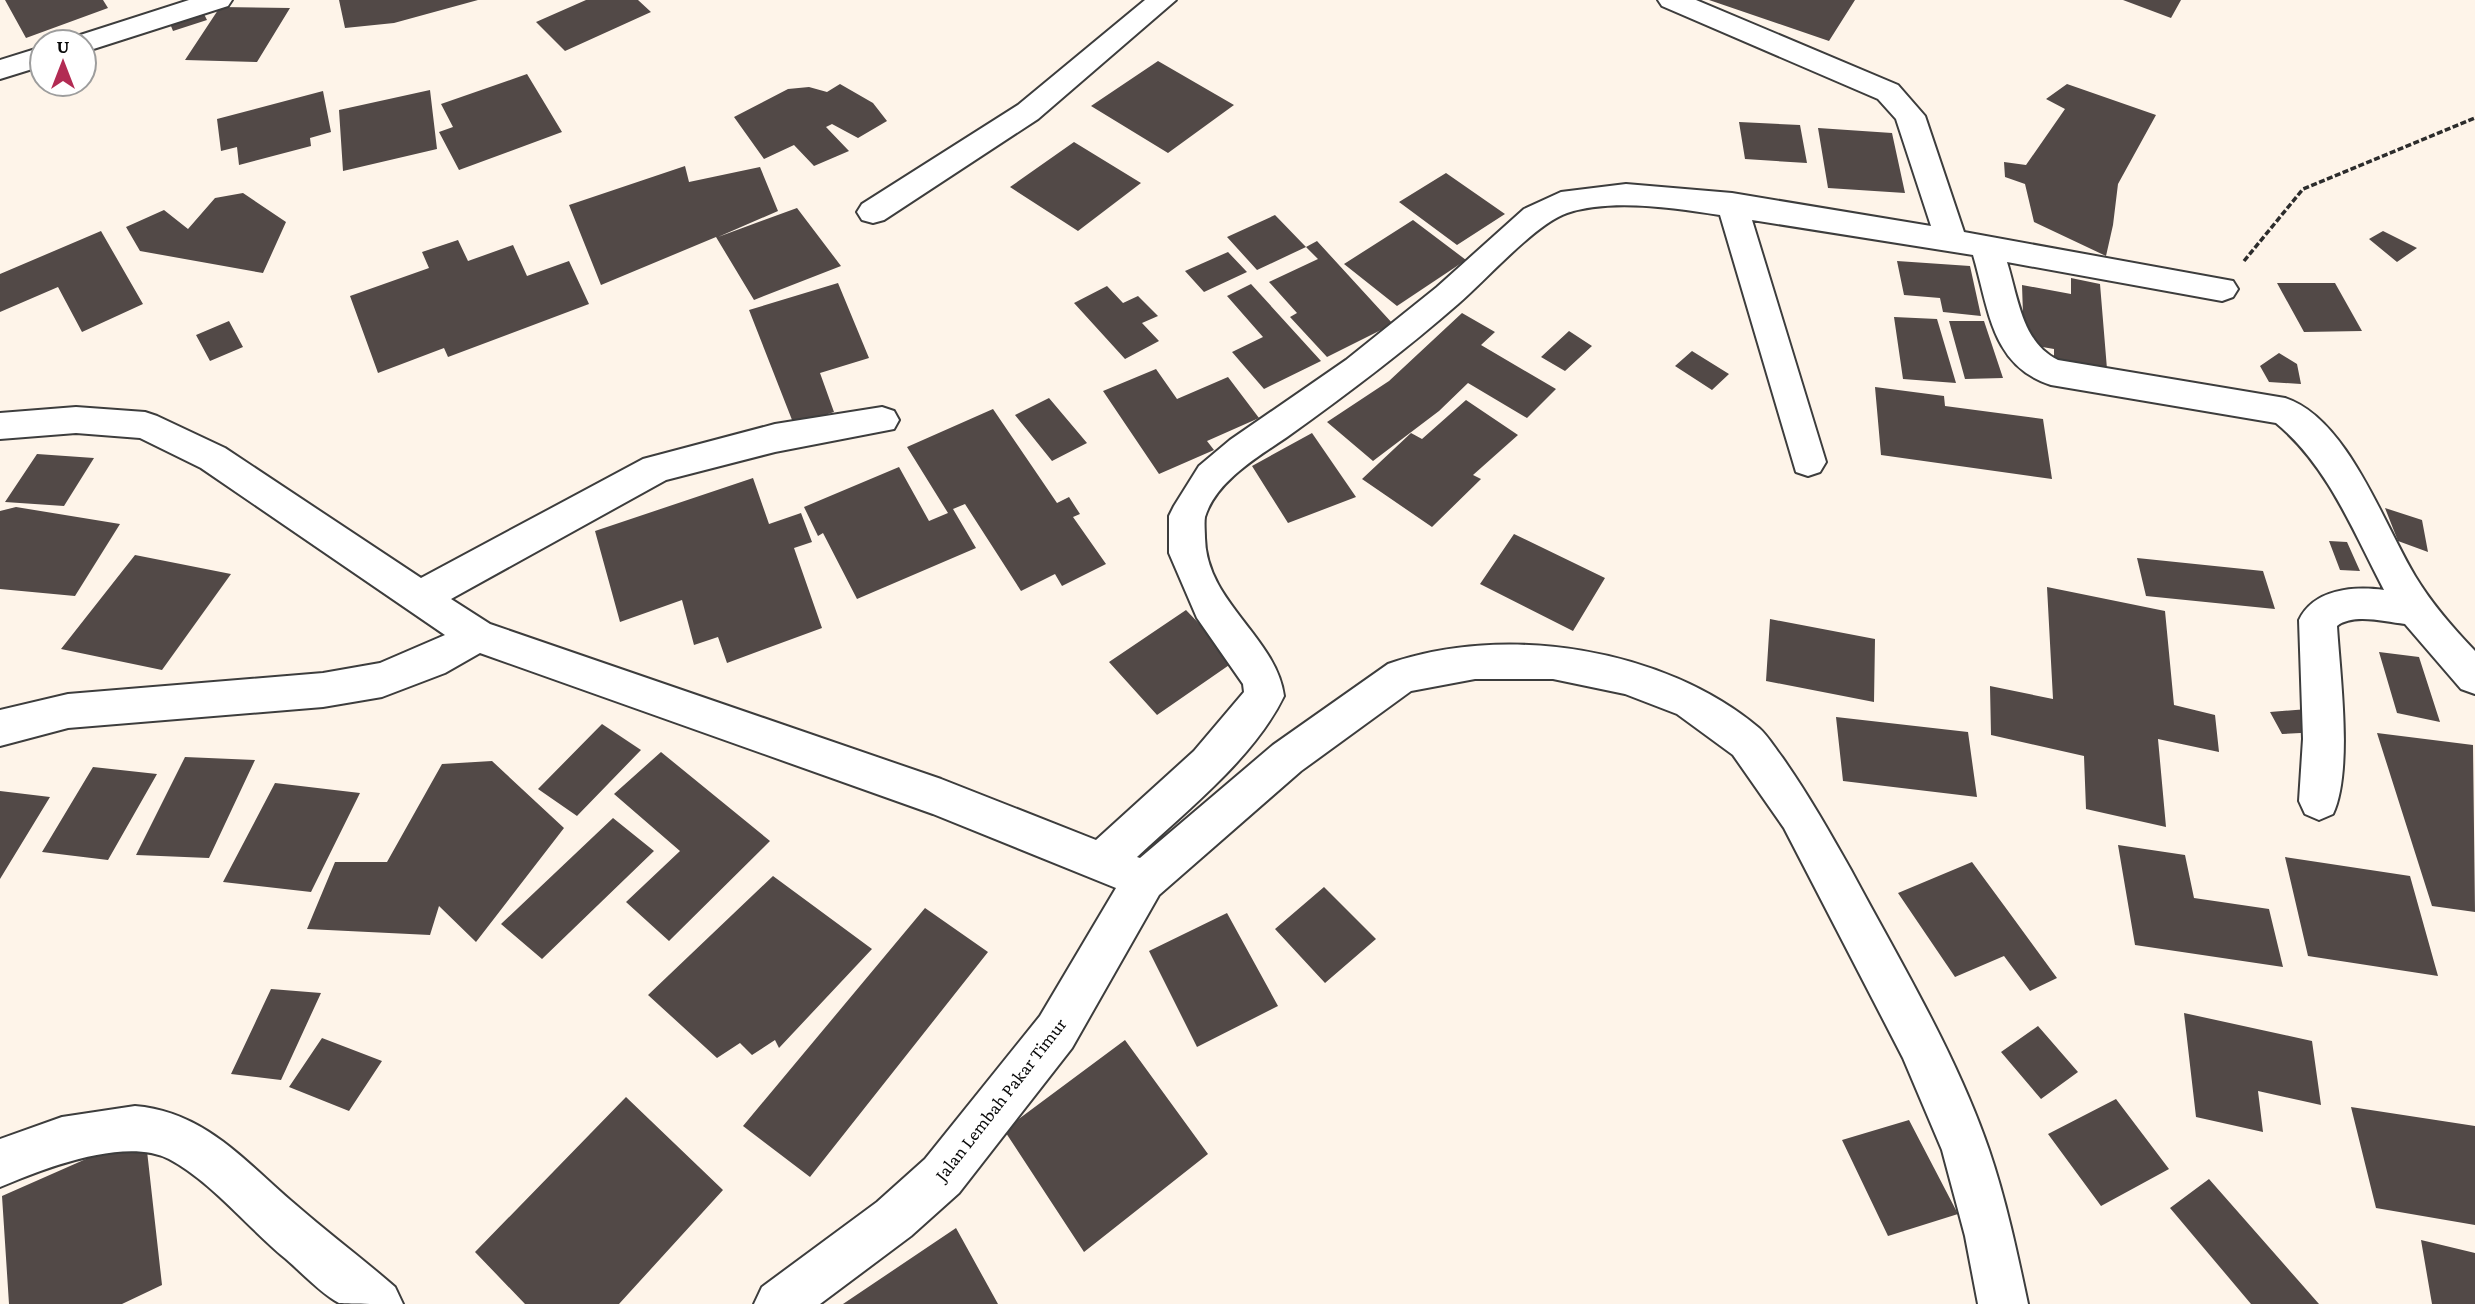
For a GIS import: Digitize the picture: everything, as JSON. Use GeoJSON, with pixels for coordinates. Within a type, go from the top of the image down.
{"type":"FeatureCollection","features":[{"type":"Feature","properties":{"kind":"street"},"geometry":{"type":"LineString","coordinates":[[98,39],[218,0]]}},
{"type":"Feature","properties":{"kind":"street"},"geometry":{"type":"LineString","coordinates":[[873,212],[1028,112],[1162,0]]}},
{"type":"Feature","properties":{"kind":"street"},"geometry":{"type":"LineString","coordinates":[[1672,0],[1888,92],[1910,116],[1951,240]]}},
{"type":"Feature","properties":{"kind":"street"},"geometry":{"type":"LineString","coordinates":[[0,70],[28,61]]}},
{"type":"Feature","properties":{"kind":"street"},"geometry":{"type":"LineString","coordinates":[[1103,861],[1208,764],[1264,696],[1262,679],[1209,607],[1187,553],[1187,516],[1212,476],[1242,450],[1358,369],[1448,295],[1535,217],[1561,202],[1626,195],[1732,204],[2222,289]]}},
{"type":"Feature","properties":{"kind":"street"},"geometry":{"type":"LineString","coordinates":[[1732,204],[1808,462]]}},
{"type":"Feature","properties":{"kind":"street"},"geometry":{"type":"LineString","coordinates":[[1986,246],[2017,344],[2031,362],[2051,372],[2285,411],[2302,422],[2328,455],[2415,609],[2475,677]]}},
{"type":"Feature","properties":{"kind":"street"},"geometry":{"type":"LineString","coordinates":[[0,426],[76,420],[145,425],[214,458],[477,636],[941,798],[1103,861],[1144,881]]}},
{"type":"Feature","properties":{"kind":"street"},"geometry":{"type":"LineString","coordinates":[[419,598],[656,469],[775,438],[882,420]]}},
{"type":"Feature","properties":{"kind":"street"},"geometry":{"type":"LineString","coordinates":[[2319,801],[2323,739],[2318,620],[2327,609],[2346,604],[2415,609]]}},
{"type":"Feature","properties":{"kind":"street"},"geometry":{"type":"LineString","coordinates":[[0,728],[68,711],[323,690],[382,680],[431,661],[477,636]]}},
{"type":"Feature","properties":{"kind":"street","name":"Jalan Lembah Pakar Timur"},"geometry":{"type":"LineString","coordinates":[[779,1304],[894,1219],[942,1176],[1056,1032],[1144,881],[1287,758],[1402,676],[1475,662],[1553,662],[1628,678],[1691,702],[1747,742],[1799,815],[1919,1042],[1965,1149],[2003,1304]]}},
{"type":"Feature","properties":{"kind":"street"},"geometry":{"type":"LineString","coordinates":[[0,1163],[24,1152],[87,1135],[132,1129],[175,1136],[225,1171],[267,1212],[378,1304]]}},
{"type":"Feature","properties":{"kind":"path"},"geometry":{"type":"LineString","coordinates":[[2222,289],[2268,228],[2303,189],[2475,118]]}},
{"type":"Feature","properties":{"kind":"building"},"geometry":{"type":"Polygon","coordinates":[[[5,0],[103,0],[108,8],[53,28],[28,28],[26,38],[5,0]]]}},
{"type":"Feature","properties":{"kind":"building"},"geometry":{"type":"Polygon","coordinates":[[[339,0],[478,0],[394,23],[345,28],[339,0]]]}},
{"type":"Feature","properties":{"kind":"building"},"geometry":{"type":"Polygon","coordinates":[[[586,0],[638,0],[651,12],[565,51],[536,22],[586,0]]]}},
{"type":"Feature","properties":{"kind":"building"},"geometry":{"type":"Polygon","coordinates":[[[1709,0],[1855,0],[1829,41],[1709,0]]]}},
{"type":"Feature","properties":{"kind":"building"},"geometry":{"type":"Polygon","coordinates":[[[2123,0],[2181,0],[2171,18],[2123,0]]]}},
{"type":"Feature","properties":{"kind":"building"},"geometry":{"type":"Polygon","coordinates":[[[220,7],[290,8],[257,62],[185,60],[220,7]]]}},
{"type":"Feature","properties":{"kind":"building"},"geometry":{"type":"Polygon","coordinates":[[[202,10],[207,20],[173,31],[169,21],[202,10]]]}},
{"type":"Feature","properties":{"kind":"building"},"geometry":{"type":"Polygon","coordinates":[[[1158,61],[1234,105],[1168,153],[1091,106],[1158,61]]]}},
{"type":"Feature","properties":{"kind":"building"},"geometry":{"type":"Polygon","coordinates":[[[527,74],[562,132],[459,170],[439,132],[453,127],[441,104],[527,74]]]}},
{"type":"Feature","properties":{"kind":"building"},"geometry":{"type":"Polygon","coordinates":[[[840,84],[873,103],[887,121],[858,138],[832,124],[826,127],[849,151],[814,166],[794,145],[764,159],[734,117],[788,89],[809,87],[827,92],[840,84]]]}},
{"type":"Feature","properties":{"kind":"building"},"geometry":{"type":"Polygon","coordinates":[[[2067,84],[2156,115],[2118,184],[2106,256],[2034,222],[2025,184],[2005,177],[2004,162],[2026,165],[2065,109],[2046,99],[2067,84]]]}},
{"type":"Feature","properties":{"kind":"building"},"geometry":{"type":"Polygon","coordinates":[[[430,90],[437,149],[343,171],[339,110],[430,90]]]}},
{"type":"Feature","properties":{"kind":"building"},"geometry":{"type":"Polygon","coordinates":[[[323,91],[331,132],[310,138],[311,146],[239,165],[237,147],[221,151],[217,119],[323,91]]]}},
{"type":"Feature","properties":{"kind":"building"},"geometry":{"type":"Polygon","coordinates":[[[1739,122],[1800,125],[1807,163],[1745,159],[1739,122]]]}},
{"type":"Feature","properties":{"kind":"building"},"geometry":{"type":"Polygon","coordinates":[[[1818,128],[1892,133],[1905,193],[1828,188],[1818,128]]]}},
{"type":"Feature","properties":{"kind":"building"},"geometry":{"type":"Polygon","coordinates":[[[1074,142],[1141,183],[1078,231],[1010,187],[1074,142]]]}},
{"type":"Feature","properties":{"kind":"building"},"geometry":{"type":"Polygon","coordinates":[[[685,166],[689,182],[760,167],[778,211],[718,237],[797,208],[841,266],[754,300],[716,237],[601,285],[569,205],[685,166]]]}},
{"type":"Feature","properties":{"kind":"building"},"geometry":{"type":"Polygon","coordinates":[[[1446,173],[1505,214],[1457,245],[1399,202],[1446,173]]]}},
{"type":"Feature","properties":{"kind":"building"},"geometry":{"type":"Polygon","coordinates":[[[243,193],[286,222],[263,273],[140,251],[126,227],[164,210],[188,229],[215,198],[243,193]]]}},
{"type":"Feature","properties":{"kind":"building"},"geometry":{"type":"Polygon","coordinates":[[[1275,215],[1306,247],[1257,270],[1227,237],[1275,215]]]}},
{"type":"Feature","properties":{"kind":"building"},"geometry":{"type":"Polygon","coordinates":[[[1413,220],[1466,260],[1397,306],[1344,264],[1413,220]]]}},
{"type":"Feature","properties":{"kind":"building"},"geometry":{"type":"Polygon","coordinates":[[[101,231],[143,304],[82,332],[58,287],[0,312],[0,274],[101,231]]]}},
{"type":"Feature","properties":{"kind":"building"},"geometry":{"type":"Polygon","coordinates":[[[2383,231],[2417,248],[2397,262],[2369,239],[2383,231]]]}},
{"type":"Feature","properties":{"kind":"building"},"geometry":{"type":"Polygon","coordinates":[[[458,240],[468,261],[513,245],[527,276],[569,261],[589,304],[448,357],[444,348],[378,373],[350,296],[429,268],[422,252],[458,240]]]}},
{"type":"Feature","properties":{"kind":"building"},"geometry":{"type":"Polygon","coordinates":[[[1317,241],[1393,324],[1327,357],[1290,317],[1297,313],[1269,282],[1318,259],[1306,247],[1317,241]]]}},
{"type":"Feature","properties":{"kind":"building"},"geometry":{"type":"Polygon","coordinates":[[[1228,252],[1247,272],[1204,292],[1185,271],[1228,252]]]}},
{"type":"Feature","properties":{"kind":"building"},"geometry":{"type":"Polygon","coordinates":[[[1897,261],[1970,266],[1981,316],[1943,312],[1940,298],[1904,295],[1897,261]]]}},
{"type":"Feature","properties":{"kind":"building"},"geometry":{"type":"Polygon","coordinates":[[[2071,278],[2100,284],[2107,369],[2054,359],[2054,349],[2024,344],[2022,285],[2071,294],[2071,278]]]}},
{"type":"Feature","properties":{"kind":"building"},"geometry":{"type":"Polygon","coordinates":[[[838,283],[869,358],[820,373],[834,412],[794,425],[749,310],[838,283]]]}},
{"type":"Feature","properties":{"kind":"building"},"geometry":{"type":"Polygon","coordinates":[[[2277,283],[2335,283],[2362,331],[2304,332],[2277,283]]]}},
{"type":"Feature","properties":{"kind":"building"},"geometry":{"type":"Polygon","coordinates":[[[1251,284],[1321,361],[1264,389],[1232,352],[1263,337],[1227,296],[1251,284]]]}},
{"type":"Feature","properties":{"kind":"building"},"geometry":{"type":"Polygon","coordinates":[[[1107,286],[1123,303],[1138,296],[1158,316],[1142,323],[1159,341],[1125,359],[1074,303],[1107,286]]]}},
{"type":"Feature","properties":{"kind":"building"},"geometry":{"type":"Polygon","coordinates":[[[1462,313],[1495,332],[1481,345],[1556,389],[1527,418],[1468,383],[1439,411],[1373,461],[1327,422],[1389,381],[1462,313]]]}},
{"type":"Feature","properties":{"kind":"building"},"geometry":{"type":"Polygon","coordinates":[[[1894,317],[1937,319],[1956,383],[1903,379],[1894,317]]]}},
{"type":"Feature","properties":{"kind":"building"},"geometry":{"type":"Polygon","coordinates":[[[229,321],[243,347],[210,361],[196,335],[229,321]]]}},
{"type":"Feature","properties":{"kind":"building"},"geometry":{"type":"Polygon","coordinates":[[[1949,321],[1984,321],[2003,378],[1965,379],[1949,321]]]}},
{"type":"Feature","properties":{"kind":"building"},"geometry":{"type":"Polygon","coordinates":[[[1569,331],[1592,346],[1565,371],[1541,357],[1569,331]]]}},
{"type":"Feature","properties":{"kind":"building"},"geometry":{"type":"Polygon","coordinates":[[[1692,351],[1729,374],[1712,390],[1675,366],[1692,351]]]}},
{"type":"Feature","properties":{"kind":"building"},"geometry":{"type":"Polygon","coordinates":[[[2279,353],[2297,364],[2301,384],[2269,382],[2260,366],[2279,353]]]}},
{"type":"Feature","properties":{"kind":"building"},"geometry":{"type":"Polygon","coordinates":[[[1156,369],[1177,399],[1228,377],[1259,418],[1207,441],[1214,450],[1159,474],[1103,391],[1156,369]]]}},
{"type":"Feature","properties":{"kind":"building"},"geometry":{"type":"Polygon","coordinates":[[[1875,387],[1944,396],[1945,406],[2043,419],[2052,479],[1881,455],[1875,387]]]}},
{"type":"Feature","properties":{"kind":"building"},"geometry":{"type":"Polygon","coordinates":[[[1049,398],[1087,443],[1052,461],[1015,415],[1049,398]]]}},
{"type":"Feature","properties":{"kind":"building"},"geometry":{"type":"Polygon","coordinates":[[[1466,400],[1518,435],[1473,475],[1481,479],[1432,527],[1362,479],[1411,433],[1422,439],[1466,400]]]}},
{"type":"Feature","properties":{"kind":"building"},"geometry":{"type":"Polygon","coordinates":[[[993,409],[1057,503],[1069,497],[1080,514],[1073,517],[1106,564],[1062,586],[1055,574],[1021,591],[965,504],[953,509],[976,548],[857,599],[823,533],[818,536],[804,507],[899,467],[929,521],[948,513],[907,447],[993,409]]]}},
{"type":"Feature","properties":{"kind":"building"},"geometry":{"type":"Polygon","coordinates":[[[1312,433],[1356,497],[1288,523],[1252,466],[1312,433]]]}},
{"type":"Feature","properties":{"kind":"building"},"geometry":{"type":"Polygon","coordinates":[[[37,454],[94,458],[64,506],[5,502],[37,454]]]}},
{"type":"Feature","properties":{"kind":"building"},"geometry":{"type":"Polygon","coordinates":[[[753,478],[769,524],[801,513],[812,542],[794,548],[822,628],[727,663],[718,637],[694,645],[682,600],[620,622],[595,531],[753,478]]]}},
{"type":"Feature","properties":{"kind":"building"},"geometry":{"type":"Polygon","coordinates":[[[16,507],[120,524],[75,596],[0,589],[0,511],[16,507]]]}},
{"type":"Feature","properties":{"kind":"building"},"geometry":{"type":"Polygon","coordinates":[[[2385,508],[2422,520],[2428,552],[2398,541],[2385,508]]]}},
{"type":"Feature","properties":{"kind":"building"},"geometry":{"type":"Polygon","coordinates":[[[1514,534],[1605,578],[1573,631],[1480,584],[1514,534]]]}},
{"type":"Feature","properties":{"kind":"building"},"geometry":{"type":"Polygon","coordinates":[[[2329,541],[2347,542],[2360,571],[2340,570],[2329,541]]]}},
{"type":"Feature","properties":{"kind":"building"},"geometry":{"type":"Polygon","coordinates":[[[135,555],[231,574],[162,670],[61,649],[135,555]]]}},
{"type":"Feature","properties":{"kind":"building"},"geometry":{"type":"Polygon","coordinates":[[[2137,558],[2263,571],[2275,609],[2146,596],[2137,558]]]}},
{"type":"Feature","properties":{"kind":"building"},"geometry":{"type":"Polygon","coordinates":[[[2047,587],[2165,611],[2174,705],[2215,715],[2219,752],[2158,739],[2166,827],[2086,809],[2084,756],[1991,735],[1990,686],[2053,699],[2047,587]]]}},
{"type":"Feature","properties":{"kind":"building"},"geometry":{"type":"Polygon","coordinates":[[[1186,610],[1235,661],[1157,715],[1109,662],[1186,610]]]}},
{"type":"Feature","properties":{"kind":"building"},"geometry":{"type":"Polygon","coordinates":[[[1770,619],[1875,639],[1874,702],[1766,681],[1770,619]]]}},
{"type":"Feature","properties":{"kind":"building"},"geometry":{"type":"Polygon","coordinates":[[[2379,652],[2419,657],[2440,722],[2397,713],[2379,652]]]}},
{"type":"Feature","properties":{"kind":"building"},"geometry":{"type":"Polygon","coordinates":[[[2308,709],[2320,732],[2282,734],[2270,712],[2308,709]]]}},
{"type":"Feature","properties":{"kind":"building"},"geometry":{"type":"Polygon","coordinates":[[[1836,717],[1968,732],[1977,797],[1843,781],[1836,717]]]}},
{"type":"Feature","properties":{"kind":"building"},"geometry":{"type":"Polygon","coordinates":[[[602,724],[641,750],[577,816],[538,789],[602,724]]]}},
{"type":"Feature","properties":{"kind":"building"},"geometry":{"type":"Polygon","coordinates":[[[2377,733],[2473,745],[2475,912],[2432,906],[2377,733]]]}},
{"type":"Feature","properties":{"kind":"building"},"geometry":{"type":"Polygon","coordinates":[[[661,752],[770,841],[669,941],[626,902],[680,851],[614,794],[661,752]]]}},
{"type":"Feature","properties":{"kind":"building"},"geometry":{"type":"Polygon","coordinates":[[[185,757],[255,760],[209,858],[136,855],[185,757]]]}},
{"type":"Feature","properties":{"kind":"building"},"geometry":{"type":"Polygon","coordinates":[[[492,761],[564,828],[476,942],[439,906],[430,935],[307,929],[335,862],[387,862],[442,764],[492,761]]]}},
{"type":"Feature","properties":{"kind":"building"},"geometry":{"type":"Polygon","coordinates":[[[93,767],[157,774],[108,860],[42,852],[93,767]]]}},
{"type":"Feature","properties":{"kind":"building"},"geometry":{"type":"Polygon","coordinates":[[[275,783],[360,793],[311,892],[223,882],[275,783]]]}},
{"type":"Feature","properties":{"kind":"building"},"geometry":{"type":"Polygon","coordinates":[[[0,791],[50,797],[0,879],[0,791]]]}},
{"type":"Feature","properties":{"kind":"building"},"geometry":{"type":"Polygon","coordinates":[[[613,818],[654,851],[542,959],[501,924],[613,818]]]}},
{"type":"Feature","properties":{"kind":"building"},"geometry":{"type":"Polygon","coordinates":[[[2118,845],[2185,855],[2194,898],[2269,909],[2283,967],[2135,945],[2118,845]]]}},
{"type":"Feature","properties":{"kind":"building"},"geometry":{"type":"Polygon","coordinates":[[[2285,857],[2410,876],[2438,976],[2308,956],[2285,857]]]}},
{"type":"Feature","properties":{"kind":"building"},"geometry":{"type":"Polygon","coordinates":[[[1972,862],[2057,978],[2030,991],[2004,956],[1955,977],[1898,893],[1972,862]]]}},
{"type":"Feature","properties":{"kind":"building"},"geometry":{"type":"Polygon","coordinates":[[[773,876],[872,949],[779,1048],[775,1040],[752,1055],[740,1043],[717,1058],[648,995],[773,876]]]}},
{"type":"Feature","properties":{"kind":"building"},"geometry":{"type":"Polygon","coordinates":[[[1324,887],[1376,939],[1325,983],[1275,929],[1324,887]]]}},
{"type":"Feature","properties":{"kind":"building"},"geometry":{"type":"Polygon","coordinates":[[[925,908],[988,952],[810,1177],[743,1126],[925,908]]]}},
{"type":"Feature","properties":{"kind":"building"},"geometry":{"type":"Polygon","coordinates":[[[1227,913],[1278,1006],[1197,1047],[1149,951],[1227,913]]]}},
{"type":"Feature","properties":{"kind":"building"},"geometry":{"type":"Polygon","coordinates":[[[271,989],[321,993],[281,1080],[231,1074],[271,989]]]}},
{"type":"Feature","properties":{"kind":"building"},"geometry":{"type":"Polygon","coordinates":[[[2184,1013],[2312,1041],[2321,1105],[2258,1091],[2263,1132],[2196,1117],[2184,1013]]]}},
{"type":"Feature","properties":{"kind":"building"},"geometry":{"type":"Polygon","coordinates":[[[2038,1026],[2078,1072],[2041,1099],[2001,1052],[2038,1026]]]}},
{"type":"Feature","properties":{"kind":"building"},"geometry":{"type":"Polygon","coordinates":[[[322,1038],[382,1061],[349,1111],[289,1087],[322,1038]]]}},
{"type":"Feature","properties":{"kind":"building"},"geometry":{"type":"Polygon","coordinates":[[[1125,1040],[1208,1154],[1084,1252],[1004,1130],[1125,1040]]]}},
{"type":"Feature","properties":{"kind":"building"},"geometry":{"type":"Polygon","coordinates":[[[626,1097],[723,1190],[619,1304],[525,1304],[475,1252],[626,1097]]]}},
{"type":"Feature","properties":{"kind":"building"},"geometry":{"type":"Polygon","coordinates":[[[2116,1099],[2169,1169],[2101,1206],[2048,1134],[2116,1099]]]}},
{"type":"Feature","properties":{"kind":"building"},"geometry":{"type":"Polygon","coordinates":[[[2351,1107],[2475,1126],[2475,1225],[2376,1208],[2351,1107]]]}},
{"type":"Feature","properties":{"kind":"building"},"geometry":{"type":"Polygon","coordinates":[[[1909,1120],[1958,1214],[1888,1236],[1842,1140],[1909,1120]]]}},
{"type":"Feature","properties":{"kind":"building"},"geometry":{"type":"Polygon","coordinates":[[[145,1133],[162,1285],[122,1304],[9,1304],[2,1196],[145,1133]]]}},
{"type":"Feature","properties":{"kind":"building"},"geometry":{"type":"Polygon","coordinates":[[[2209,1179],[2319,1304],[2251,1304],[2170,1208],[2209,1179]]]}},
{"type":"Feature","properties":{"kind":"building"},"geometry":{"type":"Polygon","coordinates":[[[956,1228],[998,1304],[843,1304],[956,1228]]]}},
{"type":"Feature","properties":{"kind":"building"},"geometry":{"type":"Polygon","coordinates":[[[2421,1240],[2475,1253],[2475,1304],[2432,1304],[2421,1240]]]}}]}
